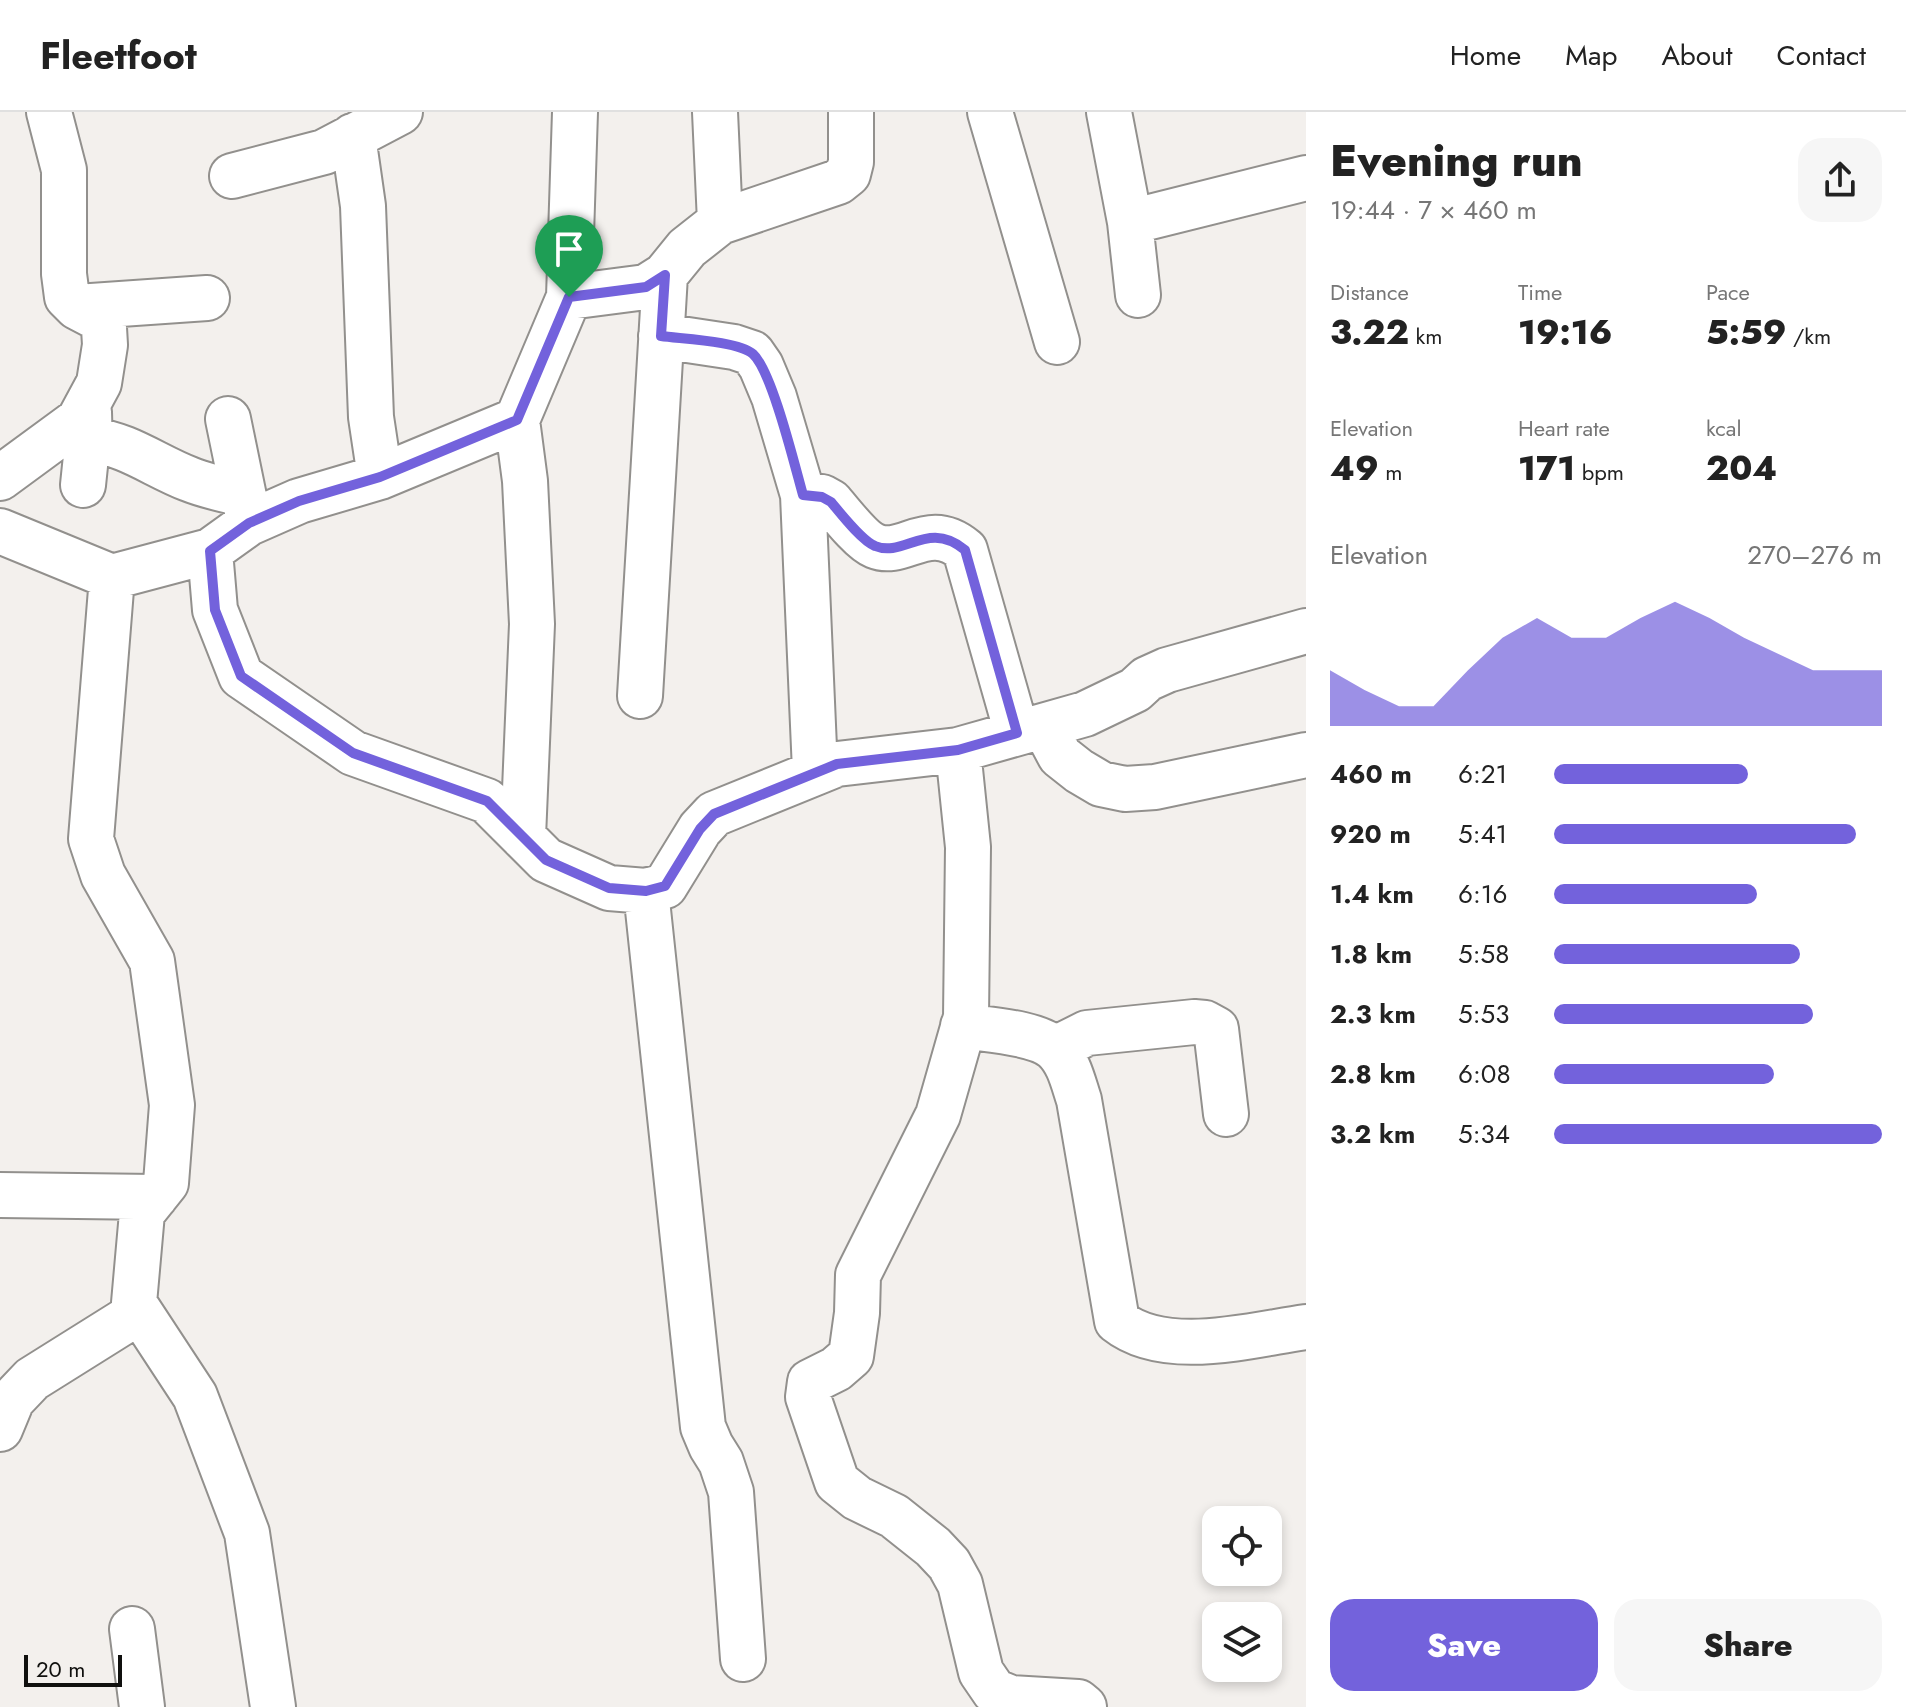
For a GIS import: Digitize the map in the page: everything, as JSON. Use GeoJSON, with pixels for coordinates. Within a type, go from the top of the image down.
{"type":"FeatureCollection","features":[{"type":"Feature","properties":{"kind":"street"},"geometry":{"type":"LineString","coordinates":[[49,112],[64,170],[64,274],[67,297],[77,307],[98,318],[104,328],[105,345],[90,423],[83,485]]}},
{"type":"Feature","properties":{"kind":"street"},"geometry":{"type":"LineString","coordinates":[[232,176],[324,152],[400,112]]}},
{"type":"Feature","properties":{"kind":"street"},"geometry":{"type":"LineString","coordinates":[[523,837],[532,624],[525,481],[517,420],[569,297],[575,112]]}},
{"type":"Feature","properties":{"kind":"street"},"geometry":{"type":"LineString","coordinates":[[715,112],[720,222]]}},
{"type":"Feature","properties":{"kind":"street"},"geometry":{"type":"LineString","coordinates":[[569,297],[646,287],[665,275],[687,248],[720,222],[838,182],[848,174],[851,162],[851,112]]}},
{"type":"Feature","properties":{"kind":"street"},"geometry":{"type":"LineString","coordinates":[[990,112],[1057,342]]}},
{"type":"Feature","properties":{"kind":"street"},"geometry":{"type":"LineString","coordinates":[[1109,112],[1130,222],[1138,295]]}},
{"type":"Feature","properties":{"kind":"street"},"geometry":{"type":"LineString","coordinates":[[353,136],[363,206],[371,417],[380,477]]}},
{"type":"Feature","properties":{"kind":"street"},"geometry":{"type":"LineString","coordinates":[[1130,222],[1306,178]]}},
{"type":"Feature","properties":{"kind":"street"},"geometry":{"type":"LineString","coordinates":[[640,696],[665,275]]}},
{"type":"Feature","properties":{"kind":"street"},"geometry":{"type":"LineString","coordinates":[[77,307],[207,298]]}},
{"type":"Feature","properties":{"kind":"street"},"geometry":{"type":"LineString","coordinates":[[661,336],[734,347],[752,353],[774,397],[803,495],[815,771]]}},
{"type":"Feature","properties":{"kind":"street"},"geometry":{"type":"LineString","coordinates":[[228,419],[246,509]]}},
{"type":"Feature","properties":{"kind":"street"},"geometry":{"type":"LineString","coordinates":[[0,478],[79,420],[90,423],[109,442],[151,459],[246,509],[299,501],[380,477],[517,420]]}},
{"type":"Feature","properties":{"kind":"street"},"geometry":{"type":"LineString","coordinates":[[803,495],[822,497],[831,502],[872,545],[883,548],[943,538],[954,541],[965,550],[1031,730],[1079,771],[1101,784],[1125,789],[1155,787],[1306,755]]}},
{"type":"Feature","properties":{"kind":"street"},"geometry":{"type":"LineString","coordinates":[[0,531],[112,577],[210,551],[246,509]]}},
{"type":"Feature","properties":{"kind":"street"},"geometry":{"type":"LineString","coordinates":[[210,551],[215,610],[241,676],[353,753],[487,801],[546,860],[609,888],[646,891],[665,886],[700,829],[714,814],[815,771],[837,764],[958,750],[1031,730],[1085,714],[1135,690],[1147,679],[1167,670],[1306,631]]}},
{"type":"Feature","properties":{"kind":"street"},"geometry":{"type":"LineString","coordinates":[[112,577],[91,839],[103,875],[152,961],[172,1105],[166,1183],[142,1213],[134,1303],[195,1396],[247,1533],[273,1707]]}},
{"type":"Feature","properties":{"kind":"street"},"geometry":{"type":"LineString","coordinates":[[958,750],[968,847],[966,1017],[938,1115],[858,1275],[851,1356],[836,1369],[810,1382],[808,1397],[837,1482],[857,1498],[894,1516],[949,1564],[960,1584],[981,1672],[994,1691],[1011,1698],[1078,1702],[1084,1707]]}},
{"type":"Feature","properties":{"kind":"street"},"geometry":{"type":"LineString","coordinates":[[646,891],[703,1427],[721,1462],[731,1492],[743,1659]]}},
{"type":"Feature","properties":{"kind":"street"},"geometry":{"type":"LineString","coordinates":[[1055,1049],[1087,1033],[1205,1023],[1216,1029],[1226,1114]]}},
{"type":"Feature","properties":{"kind":"street"},"geometry":{"type":"LineString","coordinates":[[963,1026],[1039,1039],[1055,1049],[1068,1068],[1079,1100],[1117,1321],[1130,1332],[1177,1342],[1306,1327]]}},
{"type":"Feature","properties":{"kind":"street"},"geometry":{"type":"LineString","coordinates":[[0,1195],[155,1197]]}},
{"type":"Feature","properties":{"kind":"street"},"geometry":{"type":"LineString","coordinates":[[0,1429],[12,1400],[32,1379],[139,1312]]}},
{"type":"Feature","properties":{"kind":"street"},"geometry":{"type":"LineString","coordinates":[[132,1629],[142,1707]]}},
{"type":"Feature","properties":{"kind":"route"},"geometry":{"type":"LineString","coordinates":[[665,275],[661,336],[734,347],[752,353],[774,397],[803,495],[822,497],[831,502],[872,545],[883,548],[943,538],[954,541],[965,550],[1017,733],[958,750],[837,764],[714,814],[700,829],[665,886],[646,891],[609,888],[546,860],[487,801],[353,753],[241,676],[215,610],[210,551],[249,523],[299,501],[380,477],[517,420],[569,297],[646,287],[665,275]]}}]}
